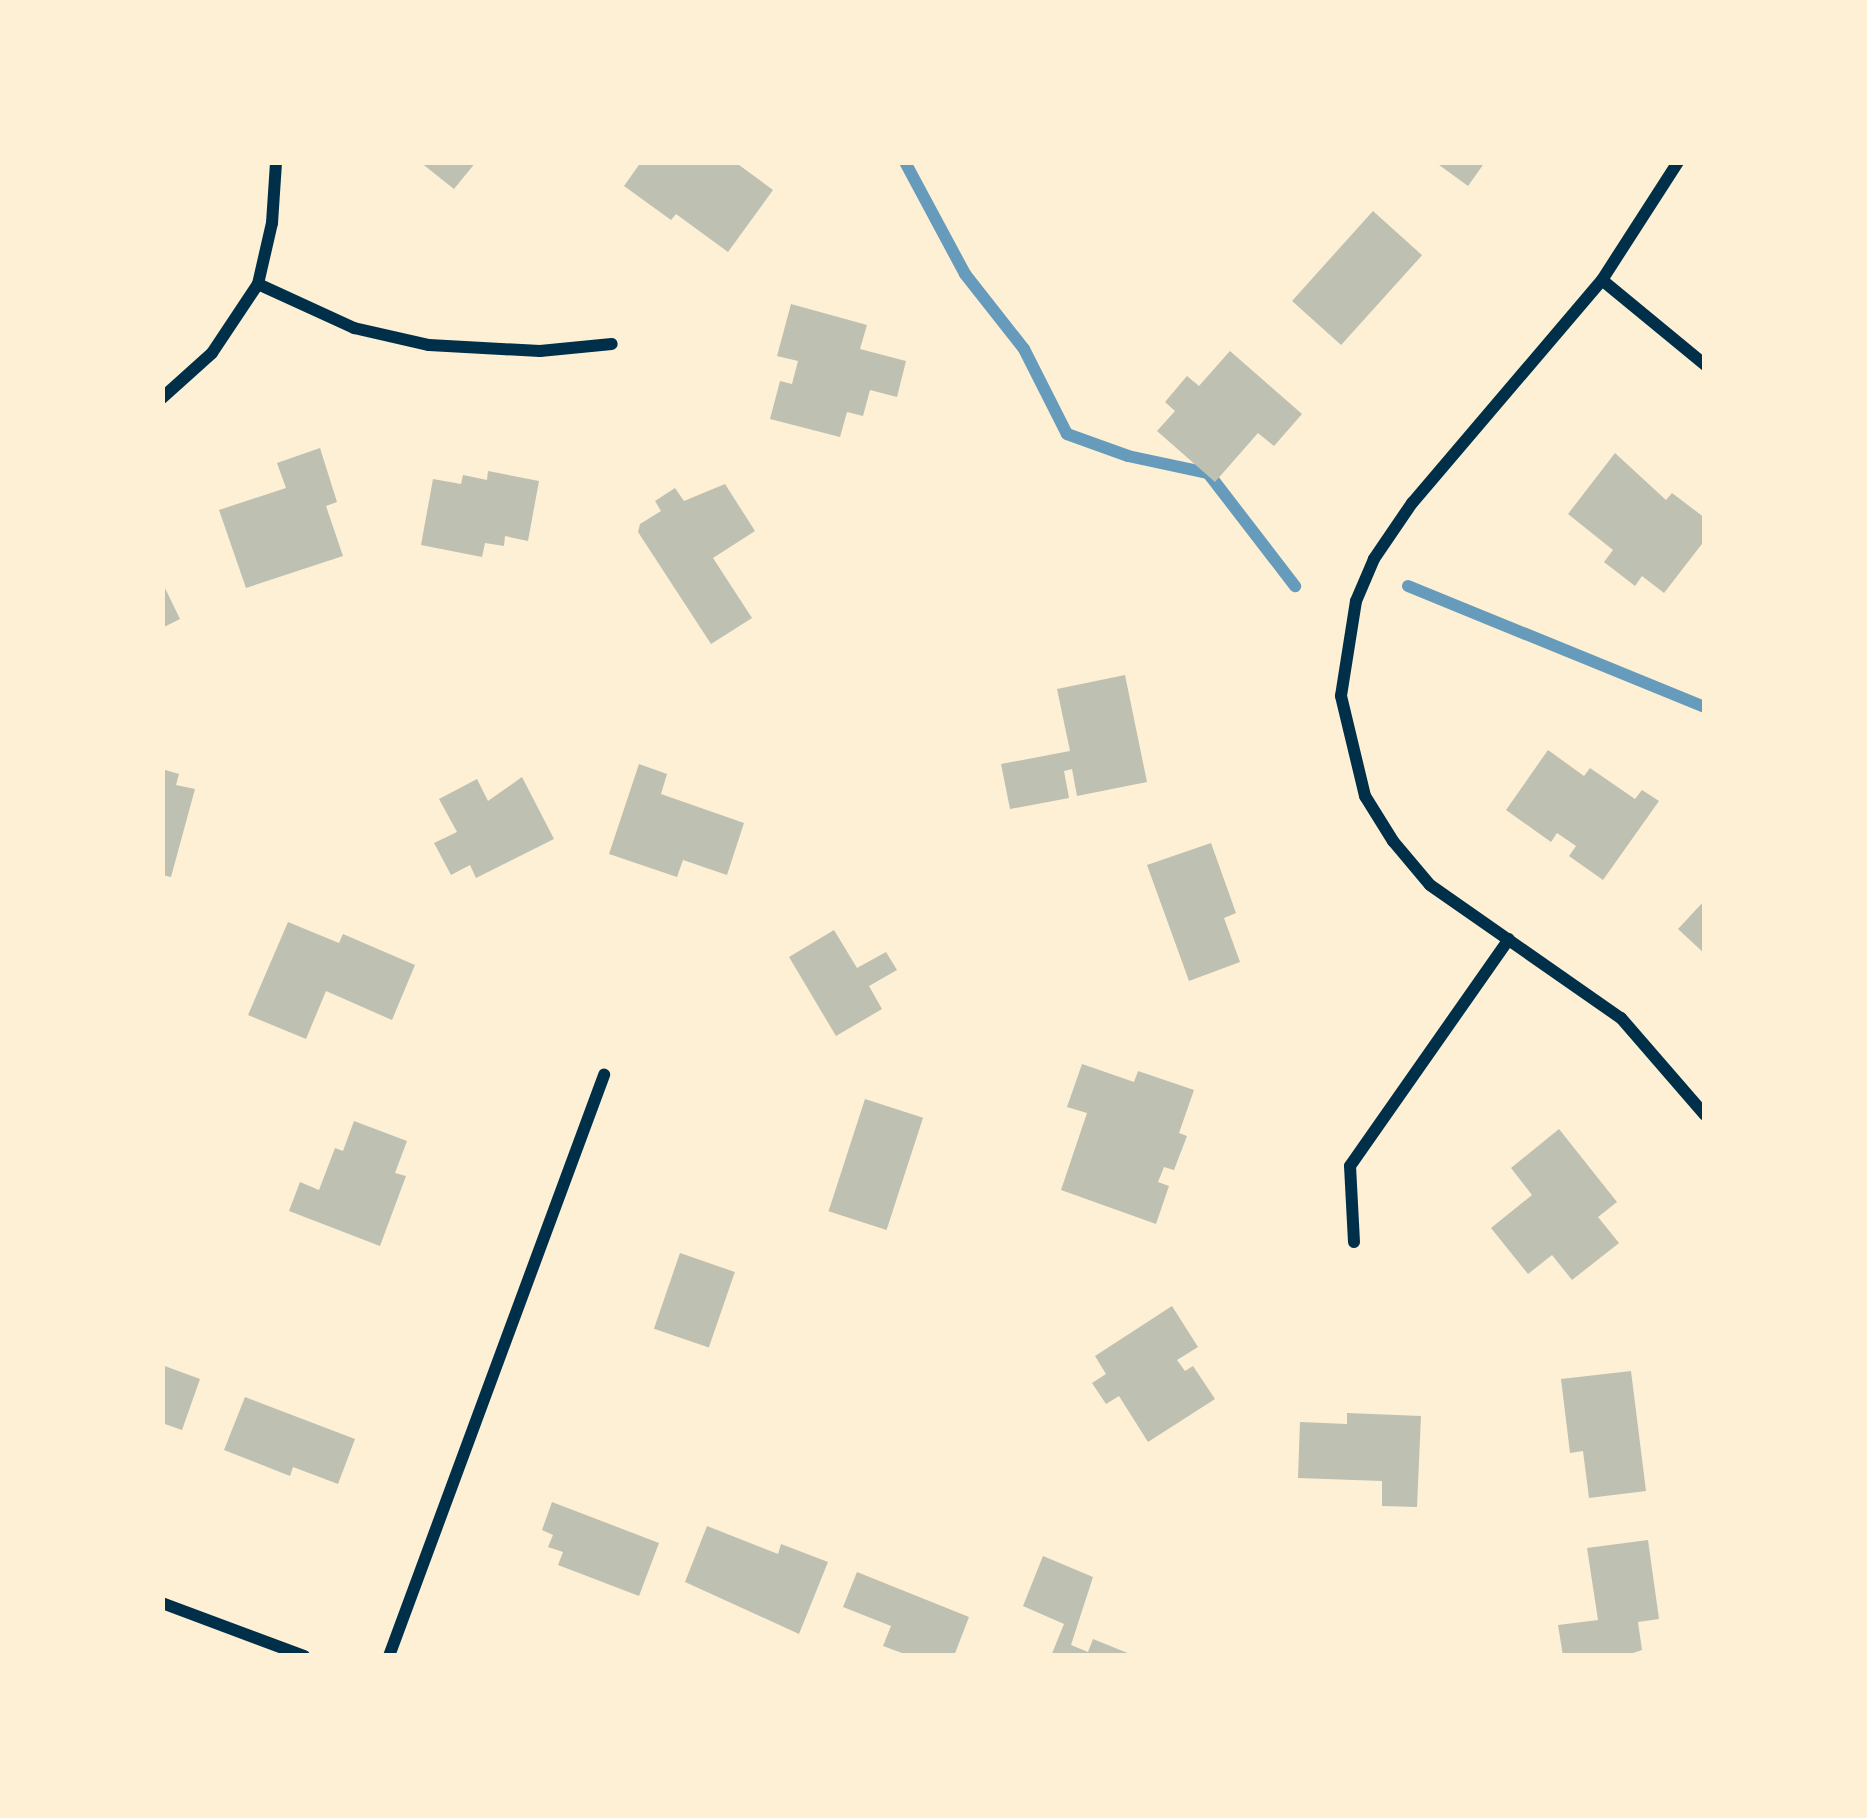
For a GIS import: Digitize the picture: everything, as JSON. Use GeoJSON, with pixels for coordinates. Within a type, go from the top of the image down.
{"type":"FeatureCollection","features":[{"type":"Feature","properties":{"kind":"street"},"geometry":{"type":"LineString","coordinates":[[162,398],[212,353],[258,284],[272,224],[276,162]]}},
{"type":"Feature","properties":{"kind":"street"},"geometry":{"type":"LineString","coordinates":[[1678,162],[1602,280],[1412,503],[1374,559],[1356,601],[1341,696],[1365,796],[1393,841],[1430,885],[1621,1018],[1705,1115]]}},
{"type":"Feature","properties":{"kind":"street"},"geometry":{"type":"LineString","coordinates":[[1602,280],[1705,365]]}},
{"type":"Feature","properties":{"kind":"street"},"geometry":{"type":"LineString","coordinates":[[258,284],[354,328],[429,345],[540,351],[612,344]]}},
{"type":"Feature","properties":{"kind":"street"},"geometry":{"type":"LineString","coordinates":[[1354,1242],[1350,1166],[1509,939]]}},
{"type":"Feature","properties":{"kind":"street"},"geometry":{"type":"LineString","coordinates":[[389,1656],[604,1075]]}},
{"type":"Feature","properties":{"kind":"street"},"geometry":{"type":"LineString","coordinates":[[162,1603],[304,1656]]}},
{"type":"Feature","properties":{"kind":"building"},"geometry":{"type":"Polygon","coordinates":[[[420,162],[476,162],[454,189],[420,162]]]}},
{"type":"Feature","properties":{"kind":"building"},"geometry":{"type":"Polygon","coordinates":[[[641,162],[735,162],[773,190],[728,252],[676,214],[671,220],[624,186],[641,162]]]}},
{"type":"Feature","properties":{"kind":"building"},"geometry":{"type":"Polygon","coordinates":[[[1435,162],[1485,162],[1468,186],[1435,162]]]}},
{"type":"Feature","properties":{"kind":"building"},"geometry":{"type":"Polygon","coordinates":[[[1373,211],[1422,255],[1341,345],[1292,301],[1373,211]]]}},
{"type":"Feature","properties":{"kind":"building"},"geometry":{"type":"Polygon","coordinates":[[[791,304],[867,325],[860,349],[906,361],[897,397],[870,390],[863,416],[847,412],[840,437],[770,419],[780,381],[792,384],[798,361],[777,356],[791,304]]]}},
{"type":"Feature","properties":{"kind":"building"},"geometry":{"type":"Polygon","coordinates":[[[1230,351],[1302,414],[1274,446],[1258,433],[1215,482],[1157,431],[1175,411],[1165,402],[1187,376],[1199,386],[1230,351]]]}},
{"type":"Feature","properties":{"kind":"building"},"geometry":{"type":"Polygon","coordinates":[[[320,448],[337,502],[326,506],[343,556],[246,588],[219,510],[286,488],[277,463],[320,448]]]}},
{"type":"Feature","properties":{"kind":"building"},"geometry":{"type":"Polygon","coordinates":[[[1615,453],[1666,500],[1672,493],[1705,518],[1705,540],[1664,593],[1642,576],[1635,586],[1604,562],[1613,550],[1568,514],[1615,453]]]}},
{"type":"Feature","properties":{"kind":"building"},"geometry":{"type":"Polygon","coordinates":[[[488,471],[539,481],[528,541],[505,536],[504,546],[485,543],[482,557],[421,545],[433,479],[461,484],[463,475],[487,480],[488,471]]]}},
{"type":"Feature","properties":{"kind":"building"},"geometry":{"type":"Polygon","coordinates":[[[725,484],[755,531],[713,558],[752,618],[711,644],[638,532],[640,524],[661,511],[655,501],[675,488],[684,501],[725,484]]]}},
{"type":"Feature","properties":{"kind":"building"},"geometry":{"type":"Polygon","coordinates":[[[162,582],[180,619],[162,628],[162,582]]]}},
{"type":"Feature","properties":{"kind":"building"},"geometry":{"type":"Polygon","coordinates":[[[1125,675],[1147,782],[1077,796],[1072,769],[1064,771],[1069,798],[1010,809],[1001,764],[1070,751],[1057,689],[1125,675]]]}},
{"type":"Feature","properties":{"kind":"building"},"geometry":{"type":"Polygon","coordinates":[[[1548,750],[1584,776],[1590,768],[1635,799],[1642,790],[1659,801],[1603,880],[1569,856],[1576,846],[1557,833],[1551,842],[1506,810],[1548,750]]]}},
{"type":"Feature","properties":{"kind":"building"},"geometry":{"type":"Polygon","coordinates":[[[639,764],[667,774],[661,794],[744,823],[727,875],[683,860],[677,877],[609,854],[639,764]]]}},
{"type":"Feature","properties":{"kind":"building"},"geometry":{"type":"Polygon","coordinates":[[[162,769],[179,774],[176,785],[195,789],[171,877],[162,875],[162,769]]]}},
{"type":"Feature","properties":{"kind":"building"},"geometry":{"type":"Polygon","coordinates":[[[522,777],[554,839],[476,878],[470,865],[451,875],[434,843],[457,832],[439,799],[477,779],[488,801],[522,777]]]}},
{"type":"Feature","properties":{"kind":"building"},"geometry":{"type":"Polygon","coordinates":[[[1211,843],[1236,913],[1224,918],[1240,962],[1189,981],[1147,865],[1211,843]]]}},
{"type":"Feature","properties":{"kind":"building"},"geometry":{"type":"Polygon","coordinates":[[[1705,900],[1705,954],[1678,929],[1705,900]]]}},
{"type":"Feature","properties":{"kind":"building"},"geometry":{"type":"Polygon","coordinates":[[[288,922],[339,943],[343,934],[415,965],[392,1020],[326,991],[306,1039],[248,1015],[288,922]]]}},
{"type":"Feature","properties":{"kind":"building"},"geometry":{"type":"Polygon","coordinates":[[[834,930],[857,968],[886,952],[897,970],[869,986],[882,1009],[836,1036],[789,957],[834,930]]]}},
{"type":"Feature","properties":{"kind":"building"},"geometry":{"type":"Polygon","coordinates":[[[1082,1064],[1134,1082],[1138,1071],[1194,1090],[1179,1133],[1187,1136],[1174,1170],[1164,1167],[1158,1182],[1169,1186],[1156,1224],[1061,1190],[1087,1113],[1067,1107],[1082,1064]]]}},
{"type":"Feature","properties":{"kind":"building"},"geometry":{"type":"Polygon","coordinates":[[[865,1099],[923,1118],[887,1230],[829,1211],[865,1099]]]}},
{"type":"Feature","properties":{"kind":"building"},"geometry":{"type":"Polygon","coordinates":[[[354,1121],[407,1141],[395,1173],[406,1176],[380,1246],[289,1211],[300,1182],[319,1190],[335,1148],[343,1151],[354,1121]]]}},
{"type":"Feature","properties":{"kind":"building"},"geometry":{"type":"Polygon","coordinates":[[[1559,1129],[1617,1202],[1598,1217],[1619,1243],[1572,1280],[1552,1255],[1528,1274],[1491,1228],[1532,1195],[1511,1168],[1559,1129]]]}},
{"type":"Feature","properties":{"kind":"building"},"geometry":{"type":"Polygon","coordinates":[[[680,1253],[735,1272],[709,1348],[654,1329],[680,1253]]]}},
{"type":"Feature","properties":{"kind":"building"},"geometry":{"type":"Polygon","coordinates":[[[1172,1306],[1198,1347],[1177,1360],[1185,1371],[1193,1366],[1215,1399],[1148,1442],[1119,1396],[1106,1404],[1092,1383],[1106,1374],[1095,1356],[1172,1306]]]}},
{"type":"Feature","properties":{"kind":"building"},"geometry":{"type":"Polygon","coordinates":[[[162,1365],[200,1379],[182,1430],[162,1423],[162,1365]]]}},
{"type":"Feature","properties":{"kind":"building"},"geometry":{"type":"Polygon","coordinates":[[[1631,1371],[1646,1491],[1589,1498],[1583,1451],[1570,1453],[1561,1379],[1631,1371]]]}},
{"type":"Feature","properties":{"kind":"building"},"geometry":{"type":"Polygon","coordinates":[[[245,1397],[355,1439],[338,1484],[293,1467],[290,1476],[224,1450],[245,1397]]]}},
{"type":"Feature","properties":{"kind":"building"},"geometry":{"type":"Polygon","coordinates":[[[1347,1413],[1421,1416],[1417,1507],[1382,1506],[1382,1481],[1298,1478],[1300,1422],[1347,1424],[1347,1413]]]}},
{"type":"Feature","properties":{"kind":"building"},"geometry":{"type":"Polygon","coordinates":[[[552,1502],[659,1543],[639,1596],[558,1565],[563,1552],[548,1547],[553,1535],[542,1530],[552,1502]]]}},
{"type":"Feature","properties":{"kind":"building"},"geometry":{"type":"Polygon","coordinates":[[[707,1526],[778,1554],[781,1544],[828,1562],[799,1634],[685,1582],[707,1526]]]}},
{"type":"Feature","properties":{"kind":"building"},"geometry":{"type":"Polygon","coordinates":[[[1648,1540],[1659,1619],[1638,1622],[1642,1650],[1624,1656],[1563,1656],[1558,1625],[1598,1620],[1587,1548],[1648,1540]]]}},
{"type":"Feature","properties":{"kind":"building"},"geometry":{"type":"Polygon","coordinates":[[[1043,1556],[1093,1577],[1071,1645],[1088,1652],[1093,1639],[1135,1656],[1051,1656],[1064,1624],[1023,1606],[1043,1556]]]}},
{"type":"Feature","properties":{"kind":"building"},"geometry":{"type":"Polygon","coordinates":[[[857,1572],[969,1617],[954,1656],[910,1656],[883,1646],[891,1626],[843,1607],[857,1572]]]}},
{"type":"Feature","properties":{"kind":"waterway"},"geometry":{"type":"LineString","coordinates":[[905,162],[965,274],[1024,349],[1067,434],[1128,456],[1208,473],[1295,586]]}},
{"type":"Feature","properties":{"kind":"waterway"},"geometry":{"type":"LineString","coordinates":[[1408,586],[1705,707]]}}]}
